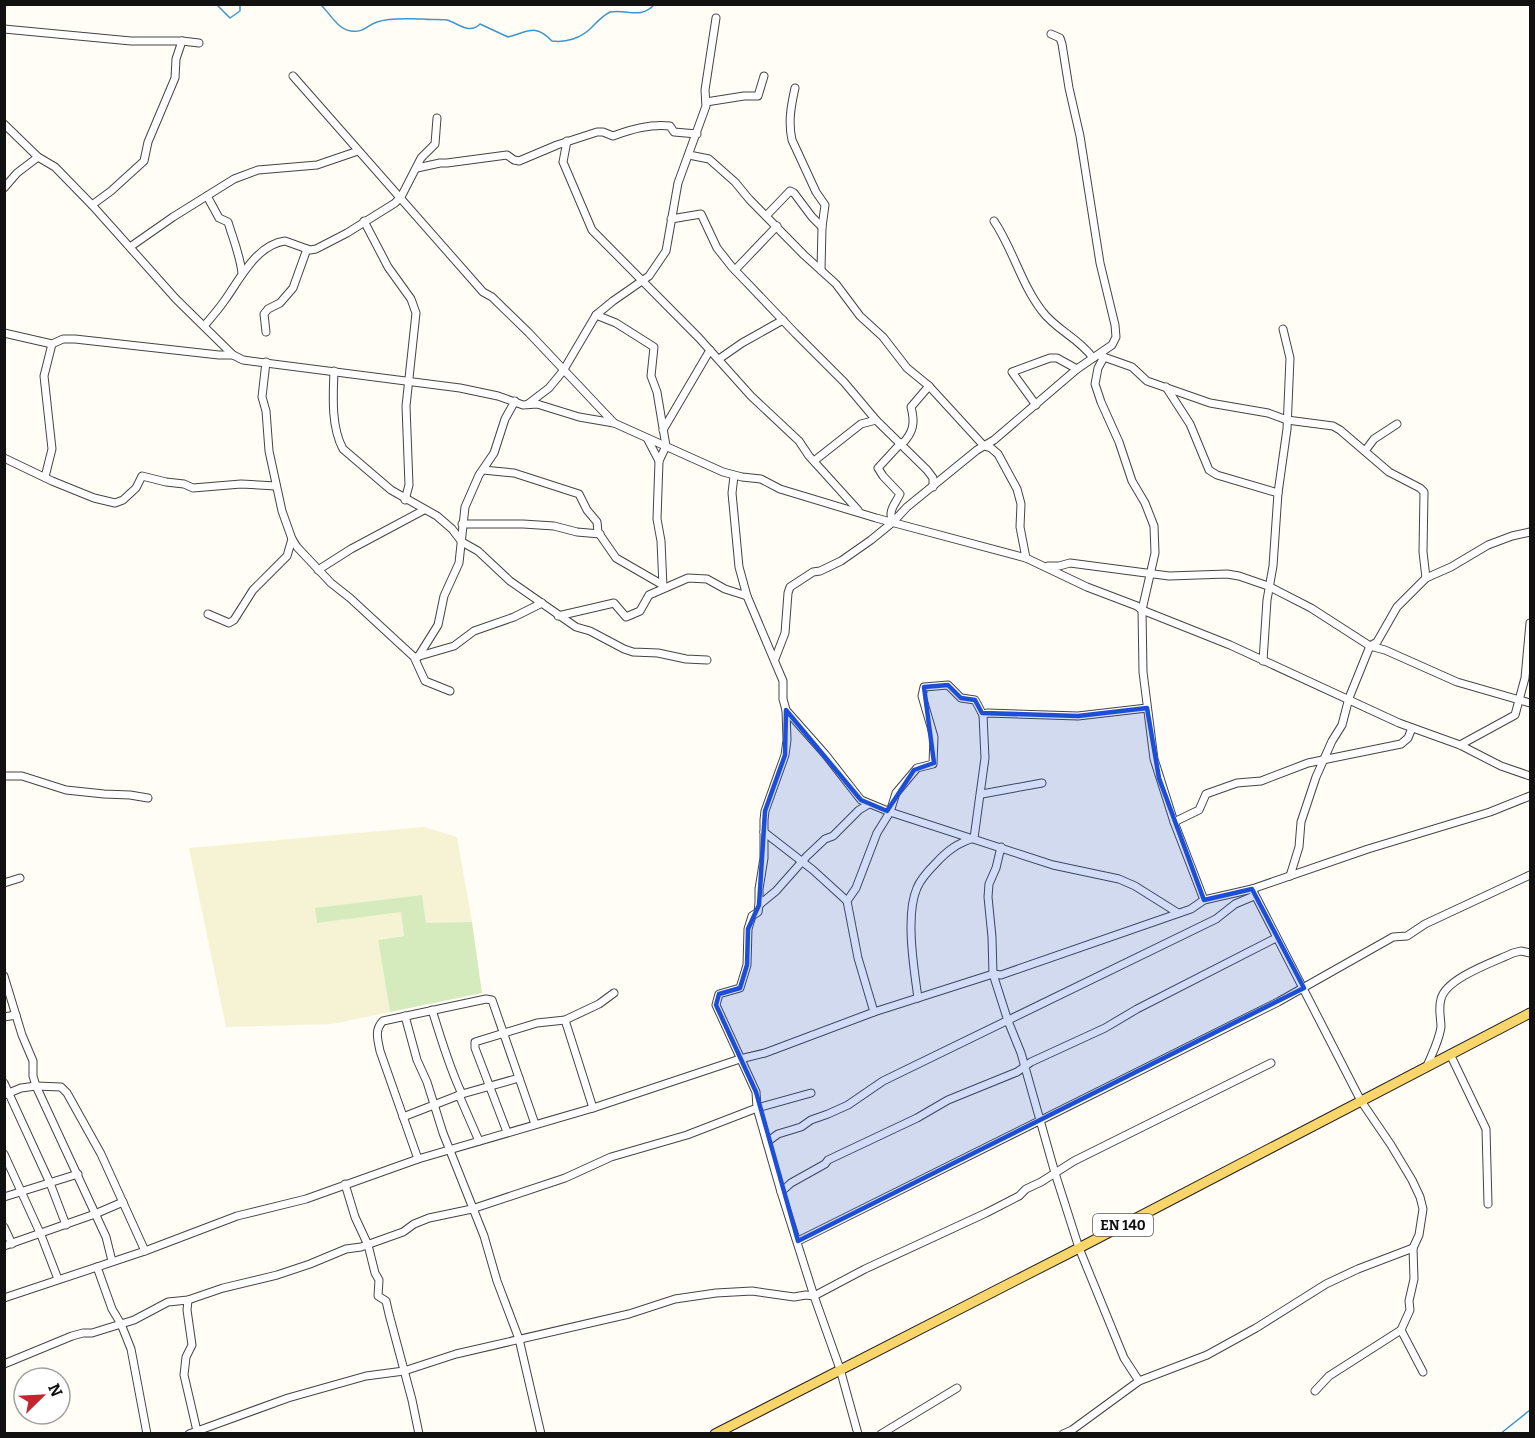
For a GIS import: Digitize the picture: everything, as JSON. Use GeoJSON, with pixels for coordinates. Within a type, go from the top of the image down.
{"type":"FeatureCollection","features":[{"type":"Feature","properties":{"kind":"main road","name":"EN 140"},"geometry":{"type":"LineString","coordinates":[[715,1434],[1079,1248],[1530,1013]]}},
{"type":"Feature","properties":{"kind":"street"},"geometry":{"type":"LineString","coordinates":[[528,404],[549,388],[563,370],[596,315],[644,280],[656,269],[666,251],[678,183],[697,134],[706,102],[705,90],[716,18]]}},
{"type":"Feature","properties":{"kind":"street"},"geometry":{"type":"LineString","coordinates":[[4,30],[131,41],[199,43]]}},
{"type":"Feature","properties":{"kind":"street"},"geometry":{"type":"LineString","coordinates":[[775,659],[785,633],[790,587],[813,572],[841,561],[893,522],[907,507],[1036,405],[1077,369],[1098,357],[1112,345],[1116,337],[1100,263],[1080,135],[1062,44],[1056,35],[1051,34]]}},
{"type":"Feature","properties":{"kind":"street"},"geometry":{"type":"LineString","coordinates":[[92,205],[144,161],[148,142],[175,78],[176,59],[182,41]]}},
{"type":"Feature","properties":{"kind":"street"},"geometry":{"type":"LineString","coordinates":[[293,76],[483,292],[492,297],[614,423]]}},
{"type":"Feature","properties":{"kind":"street"},"geometry":{"type":"LineString","coordinates":[[706,102],[758,96],[764,76]]}},
{"type":"Feature","properties":{"kind":"street"},"geometry":{"type":"LineString","coordinates":[[795,88],[789,129],[816,192],[825,205],[821,270]]}},
{"type":"Feature","properties":{"kind":"street"},"geometry":{"type":"LineString","coordinates":[[204,327],[226,299],[242,273],[266,250],[281,241],[307,249],[316,249],[395,203],[401,197],[421,158],[435,144],[437,118]]}},
{"type":"Feature","properties":{"kind":"street"},"geometry":{"type":"LineString","coordinates":[[4,124],[38,157],[55,167],[92,205],[154,276],[233,355],[243,360],[478,391],[523,405],[537,404],[579,417],[614,423],[648,440],[734,476],[761,479],[780,489],[1026,558],[1087,587],[1230,645],[1412,728],[1460,745],[1501,766],[1530,776]]}},
{"type":"Feature","properties":{"kind":"street"},"geometry":{"type":"LineString","coordinates":[[417,168],[507,155],[519,161],[567,141],[600,132],[613,136],[638,127],[663,125],[670,126],[674,132],[697,134]]}},
{"type":"Feature","properties":{"kind":"street"},"geometry":{"type":"LineString","coordinates":[[567,141],[563,162],[592,230],[644,280],[751,396],[799,441],[814,461],[862,513]]}},
{"type":"Feature","properties":{"kind":"street"},"geometry":{"type":"LineString","coordinates":[[130,247],[234,179],[249,173],[317,165],[358,150]]}},
{"type":"Feature","properties":{"kind":"street"},"geometry":{"type":"LineString","coordinates":[[688,155],[709,159],[728,175],[766,216],[836,284],[862,318],[883,337],[907,368],[929,387],[984,446],[998,454],[1017,489],[1021,504],[1020,526],[1026,558]]}},
{"type":"Feature","properties":{"kind":"street"},"geometry":{"type":"LineString","coordinates":[[4,188],[17,173],[38,157]]}},
{"type":"Feature","properties":{"kind":"street"},"geometry":{"type":"LineString","coordinates":[[766,216],[790,191],[822,227]]}},
{"type":"Feature","properties":{"kind":"street"},"geometry":{"type":"LineString","coordinates":[[207,196],[219,218],[228,222],[232,240],[240,255],[242,273]]}},
{"type":"Feature","properties":{"kind":"street"},"geometry":{"type":"LineString","coordinates":[[671,219],[701,214],[717,248],[735,270],[844,382],[876,420],[902,443],[931,475],[933,487]]}},
{"type":"Feature","properties":{"kind":"street"},"geometry":{"type":"LineString","coordinates":[[364,221],[388,267],[407,292],[415,308],[406,406],[410,484],[405,500]]}},
{"type":"Feature","properties":{"kind":"street"},"geometry":{"type":"LineString","coordinates":[[994,221],[1038,306],[1050,320],[1098,357],[1132,367],[1147,381],[1210,403],[1268,413],[1287,420],[1333,426],[1349,436],[1389,472],[1420,488],[1424,492],[1423,552],[1426,578]]}},
{"type":"Feature","properties":{"kind":"street"},"geometry":{"type":"LineString","coordinates":[[735,270],[777,226]]}},
{"type":"Feature","properties":{"kind":"street"},"geometry":{"type":"LineString","coordinates":[[266,332],[264,314],[268,309],[280,303],[293,288],[307,249]]}},
{"type":"Feature","properties":{"kind":"street"},"geometry":{"type":"LineString","coordinates":[[596,315],[616,322],[654,347],[651,376],[657,392],[666,446],[659,461],[657,519],[661,541],[662,585]]}},
{"type":"Feature","properties":{"kind":"street"},"geometry":{"type":"LineString","coordinates":[[718,359],[783,320]]}},
{"type":"Feature","properties":{"kind":"street"},"geometry":{"type":"LineString","coordinates":[[1263,661],[1268,586],[1273,566],[1278,492],[1287,420],[1290,358],[1283,329]]}},
{"type":"Feature","properties":{"kind":"street"},"geometry":{"type":"LineString","coordinates":[[4,333],[52,344],[63,339],[75,339],[233,355]]}},
{"type":"Feature","properties":{"kind":"street"},"geometry":{"type":"LineString","coordinates":[[45,477],[52,449],[44,375],[52,344]]}},
{"type":"Feature","properties":{"kind":"street"},"geometry":{"type":"LineString","coordinates":[[663,430],[710,350]]}},
{"type":"Feature","properties":{"kind":"street"},"geometry":{"type":"LineString","coordinates":[[1098,357],[1095,384],[1132,481],[1145,503],[1154,526],[1155,553],[1143,610],[1143,672],[1147,708],[1154,759],[1174,822],[1204,900]]}},
{"type":"Feature","properties":{"kind":"street"},"geometry":{"type":"LineString","coordinates":[[1036,405],[1012,372],[1054,358],[1077,369]]}},
{"type":"Feature","properties":{"kind":"street"},"geometry":{"type":"LineString","coordinates":[[266,362],[262,397],[266,411],[269,451],[286,525],[297,548],[318,570],[416,657],[424,680],[450,691]]}},
{"type":"Feature","properties":{"kind":"street"},"geometry":{"type":"LineString","coordinates":[[334,371],[336,430],[343,449],[363,468],[405,500],[437,516],[452,529],[462,542],[478,551],[510,581],[576,627],[598,635],[624,649],[707,660]]}},
{"type":"Feature","properties":{"kind":"street"},"geometry":{"type":"LineString","coordinates":[[893,522],[892,510],[900,494],[878,468],[910,436],[914,425],[911,407],[929,387]]}},
{"type":"Feature","properties":{"kind":"street"},"geometry":{"type":"LineString","coordinates":[[1166,387],[1190,424],[1209,470],[1217,475],[1278,492]]}},
{"type":"Feature","properties":{"kind":"street"},"geometry":{"type":"LineString","coordinates":[[416,657],[438,625],[444,596],[459,562],[465,507],[494,453],[505,419],[515,401]]}},
{"type":"Feature","properties":{"kind":"street"},"geometry":{"type":"LineString","coordinates":[[814,461],[861,424],[876,420]]}},
{"type":"Feature","properties":{"kind":"street"},"geometry":{"type":"LineString","coordinates":[[1365,451],[1374,439],[1397,424]]}},
{"type":"Feature","properties":{"kind":"street"},"geometry":{"type":"LineString","coordinates":[[648,440],[659,461]]}},
{"type":"Feature","properties":{"kind":"street"},"geometry":{"type":"LineString","coordinates":[[4,458],[94,498],[115,503],[123,500],[136,488],[142,476],[184,484],[193,488],[241,484],[276,486]]}},
{"type":"Feature","properties":{"kind":"street"},"geometry":{"type":"LineString","coordinates":[[483,470],[514,473],[579,494],[587,510],[597,522],[600,534],[618,559],[662,585]]}},
{"type":"Feature","properties":{"kind":"street"},"geometry":{"type":"LineString","coordinates":[[734,476],[732,493],[738,559],[747,596],[783,681],[787,740],[786,755],[765,811],[764,858],[759,905],[758,912],[752,916],[748,929],[747,965],[740,988],[722,992],[716,999],[719,1013],[756,1092],[757,1108],[781,1192],[840,1369],[858,1434]]}},
{"type":"Feature","properties":{"kind":"street"},"geometry":{"type":"LineString","coordinates":[[318,570],[351,549],[424,510]]}},
{"type":"Feature","properties":{"kind":"street"},"geometry":{"type":"LineString","coordinates":[[462,524],[554,526],[600,534]]}},
{"type":"Feature","properties":{"kind":"street"},"geometry":{"type":"LineString","coordinates":[[1290,876],[1299,847],[1301,822],[1322,760],[1342,725],[1349,698],[1370,646],[1377,642],[1396,608],[1426,578],[1451,567],[1488,545],[1530,532]]}},
{"type":"Feature","properties":{"kind":"street"},"geometry":{"type":"LineString","coordinates":[[208,614],[230,623],[234,620],[253,590],[287,555],[292,538]]}},
{"type":"Feature","properties":{"kind":"street"},"geometry":{"type":"LineString","coordinates":[[1042,566],[1054,567],[1078,563],[1149,574],[1183,576],[1227,574],[1268,586],[1332,620],[1370,646],[1385,650],[1457,682],[1530,703]]}},
{"type":"Feature","properties":{"kind":"street"},"geometry":{"type":"LineString","coordinates":[[558,616],[614,603],[626,617],[640,612],[649,595],[662,585],[697,577],[747,596]]}},
{"type":"Feature","properties":{"kind":"street"},"geometry":{"type":"LineString","coordinates":[[416,657],[454,646],[474,632],[514,617],[542,603]]}},
{"type":"Feature","properties":{"kind":"street"},"geometry":{"type":"LineString","coordinates":[[1460,745],[1515,715],[1525,678],[1530,623]]}},
{"type":"Feature","properties":{"kind":"street"},"geometry":{"type":"LineString","coordinates":[[847,901],[856,888],[877,833],[890,812],[896,793],[918,768],[933,764],[935,745],[922,696],[924,687],[948,686],[961,699],[975,700],[983,715],[986,758],[974,838]]}},
{"type":"Feature","properties":{"kind":"street"},"geometry":{"type":"LineString","coordinates":[[983,715],[1078,716],[1147,708]]}},
{"type":"Feature","properties":{"kind":"street"},"geometry":{"type":"LineString","coordinates":[[786,710],[825,754],[855,794],[868,804],[1060,867],[1119,879],[1135,886],[1178,913]]}},
{"type":"Feature","properties":{"kind":"street"},"geometry":{"type":"LineString","coordinates":[[1174,822],[1199,810],[1206,794],[1237,783],[1261,781],[1308,763],[1405,743],[1412,728]]}},
{"type":"Feature","properties":{"kind":"street"},"geometry":{"type":"LineString","coordinates":[[4,776],[22,777],[66,790],[148,798]]}},
{"type":"Feature","properties":{"kind":"street"},"geometry":{"type":"LineString","coordinates":[[981,794],[1042,783]]}},
{"type":"Feature","properties":{"kind":"street"},"geometry":{"type":"LineString","coordinates":[[767,1142],[778,1134],[801,1127],[811,1120],[848,1105],[883,1081],[1216,919],[1253,893],[1290,876],[1368,849],[1490,812],[1530,796]]}},
{"type":"Feature","properties":{"kind":"street"},"geometry":{"type":"LineString","coordinates":[[759,905],[777,891],[825,839],[832,836],[858,810],[868,804]]}},
{"type":"Feature","properties":{"kind":"street"},"geometry":{"type":"LineString","coordinates":[[764,832],[813,870],[847,901],[858,958],[874,1011]]}},
{"type":"Feature","properties":{"kind":"street"},"geometry":{"type":"LineString","coordinates":[[918,998],[911,922],[916,888],[943,855],[960,842],[974,838]]}},
{"type":"Feature","properties":{"kind":"street"},"geometry":{"type":"LineString","coordinates":[[1001,847],[989,884],[988,897],[993,974],[1021,1053],[1079,1248],[1124,1358],[1140,1381]]}},
{"type":"Feature","properties":{"kind":"street"},"geometry":{"type":"LineString","coordinates":[[798,1241],[1177,1054],[1304,988],[1393,937],[1407,936],[1425,924],[1530,875]]}},
{"type":"Feature","properties":{"kind":"street"},"geometry":{"type":"LineString","coordinates":[[4,883],[20,878]]}},
{"type":"Feature","properties":{"kind":"street"},"geometry":{"type":"LineString","coordinates":[[4,1289],[6,1298],[145,1251],[237,1216],[270,1206],[306,1199],[418,1159],[593,1108],[740,1059],[765,1053],[874,1011],[993,974],[1001,975],[1191,909],[1204,900],[1253,893]]}},
{"type":"Feature","properties":{"kind":"street"},"geometry":{"type":"LineString","coordinates":[[1063,1434],[1140,1381],[1207,1355],[1256,1328],[1326,1284],[1416,1245],[1422,1224],[1423,1209],[1420,1197],[1391,1144],[1361,1101],[1253,893]]}},
{"type":"Feature","properties":{"kind":"street"},"geometry":{"type":"LineString","coordinates":[[781,1192],[791,1183],[825,1164],[828,1160],[917,1118],[948,1100],[1017,1072],[1023,1066],[1105,1028],[1137,1009],[1276,938]]}},
{"type":"Feature","properties":{"kind":"street"},"geometry":{"type":"LineString","coordinates":[[1427,1066],[1438,1042],[1441,1026],[1440,1001],[1447,987],[1466,975],[1513,954],[1521,951],[1530,953]]}},
{"type":"Feature","properties":{"kind":"street"},"geometry":{"type":"LineString","coordinates":[[4,976],[33,1061],[36,1086],[106,1237],[112,1261]]}},
{"type":"Feature","properties":{"kind":"street"},"geometry":{"type":"LineString","coordinates":[[507,1132],[475,1048],[475,1042],[537,1023],[565,1020],[600,1004],[614,993]]}},
{"type":"Feature","properties":{"kind":"street"},"geometry":{"type":"LineString","coordinates":[[418,1159],[377,1036],[379,1026],[383,1022],[486,999],[492,1000],[535,1124]]}},
{"type":"Feature","properties":{"kind":"street"},"geometry":{"type":"LineString","coordinates":[[432,1010],[452,1073],[479,1141]]}},
{"type":"Feature","properties":{"kind":"street"},"geometry":{"type":"LineString","coordinates":[[4,1017],[16,1015]]}},
{"type":"Feature","properties":{"kind":"street"},"geometry":{"type":"LineString","coordinates":[[405,1016],[417,1060],[519,1339],[541,1434]]}},
{"type":"Feature","properties":{"kind":"street"},"geometry":{"type":"LineString","coordinates":[[565,1020],[593,1108]]}},
{"type":"Feature","properties":{"kind":"street"},"geometry":{"type":"LineString","coordinates":[[1450,1054],[1486,1129],[1488,1204]]}},
{"type":"Feature","properties":{"kind":"street"},"geometry":{"type":"LineString","coordinates":[[188,1300],[187,1310],[192,1345],[186,1357],[184,1375],[193,1433],[288,1398],[366,1376],[404,1371],[456,1354],[629,1314],[675,1299],[752,1291],[794,1297],[814,1296],[865,1269],[986,1213],[1019,1196],[1026,1189],[1074,1161],[1270,1063]]}},
{"type":"Feature","properties":{"kind":"street"},"geometry":{"type":"LineString","coordinates":[[403,1117],[460,1095],[519,1078]]}},
{"type":"Feature","properties":{"kind":"street"},"geometry":{"type":"LineString","coordinates":[[4,1083],[7,1094],[50,1183],[66,1225]]}},
{"type":"Feature","properties":{"kind":"street"},"geometry":{"type":"LineString","coordinates":[[7,1094],[21,1088],[36,1086],[61,1087],[67,1093],[101,1154],[145,1251]]}},
{"type":"Feature","properties":{"kind":"street"},"geometry":{"type":"LineString","coordinates":[[4,1364],[72,1336],[122,1324],[168,1302],[188,1300],[223,1288],[277,1275],[346,1249],[368,1245],[403,1232],[414,1224],[429,1218],[472,1209],[565,1178],[611,1157],[687,1135],[757,1108],[811,1093]]}},
{"type":"Feature","properties":{"kind":"street"},"geometry":{"type":"LineString","coordinates":[[4,1154],[41,1234],[58,1279]]}},
{"type":"Feature","properties":{"kind":"street"},"geometry":{"type":"LineString","coordinates":[[4,1197],[78,1174]]}},
{"type":"Feature","properties":{"kind":"street"},"geometry":{"type":"LineString","coordinates":[[345,1184],[379,1280],[378,1296],[386,1301],[419,1434]]}},
{"type":"Feature","properties":{"kind":"street"},"geometry":{"type":"LineString","coordinates":[[4,1227],[8,1245],[123,1202]]}},
{"type":"Feature","properties":{"kind":"street"},"geometry":{"type":"LineString","coordinates":[[1316,1391],[1329,1376],[1401,1330],[1410,1310],[1409,1301],[1413,1289],[1413,1248]]}},
{"type":"Feature","properties":{"kind":"street"},"geometry":{"type":"LineString","coordinates":[[97,1267],[111,1309],[122,1324],[131,1349],[147,1434]]}},
{"type":"Feature","properties":{"kind":"street"},"geometry":{"type":"LineString","coordinates":[[1401,1330],[1423,1372]]}},
{"type":"Feature","properties":{"kind":"street"},"geometry":{"type":"LineString","coordinates":[[880,1434],[957,1388]]}},
{"type":"Feature","properties":{"kind":"highlighted area"},"geometry":{"type":"Polygon","coordinates":[[[948,685],[961,698],[975,700],[982,713],[1078,716],[1147,708],[1159,778],[1204,900],[1252,889],[1304,988],[798,1241],[756,1092],[716,1005],[719,994],[740,988],[747,965],[748,929],[759,905],[765,811],[785,755],[786,710],[861,800],[887,811],[914,770],[934,763],[924,687],[948,685]]]}},
{"type":"Feature","properties":{"kind":"shaded area"},"geometry":{"type":"Polygon","coordinates":[[[424,827],[457,837],[472,922],[426,924],[422,896],[317,923],[401,911],[404,936],[378,940],[390,1012],[332,1024],[226,1027],[189,848],[424,827]]]}},
{"type":"Feature","properties":{"kind":"green space"},"geometry":{"type":"Polygon","coordinates":[[[422,895],[426,923],[472,922],[482,993],[390,1012],[378,940],[404,936],[401,912],[317,923],[315,908],[422,895]]]}},
{"type":"Feature","properties":{"kind":"waterway"},"geometry":{"type":"LineString","coordinates":[[216,4],[230,18],[240,11],[240,4]]}},
{"type":"Feature","properties":{"kind":"waterway"},"geometry":{"type":"LineString","coordinates":[[320,4],[338,24],[351,31],[359,31],[388,19],[447,20],[468,28],[480,24],[508,37],[531,30],[541,32],[552,41],[568,40],[583,35],[610,12],[639,13],[655,4]]}},
{"type":"Feature","properties":{"kind":"waterway"},"geometry":{"type":"LineString","coordinates":[[1500,1434],[1530,1410]]}}]}
